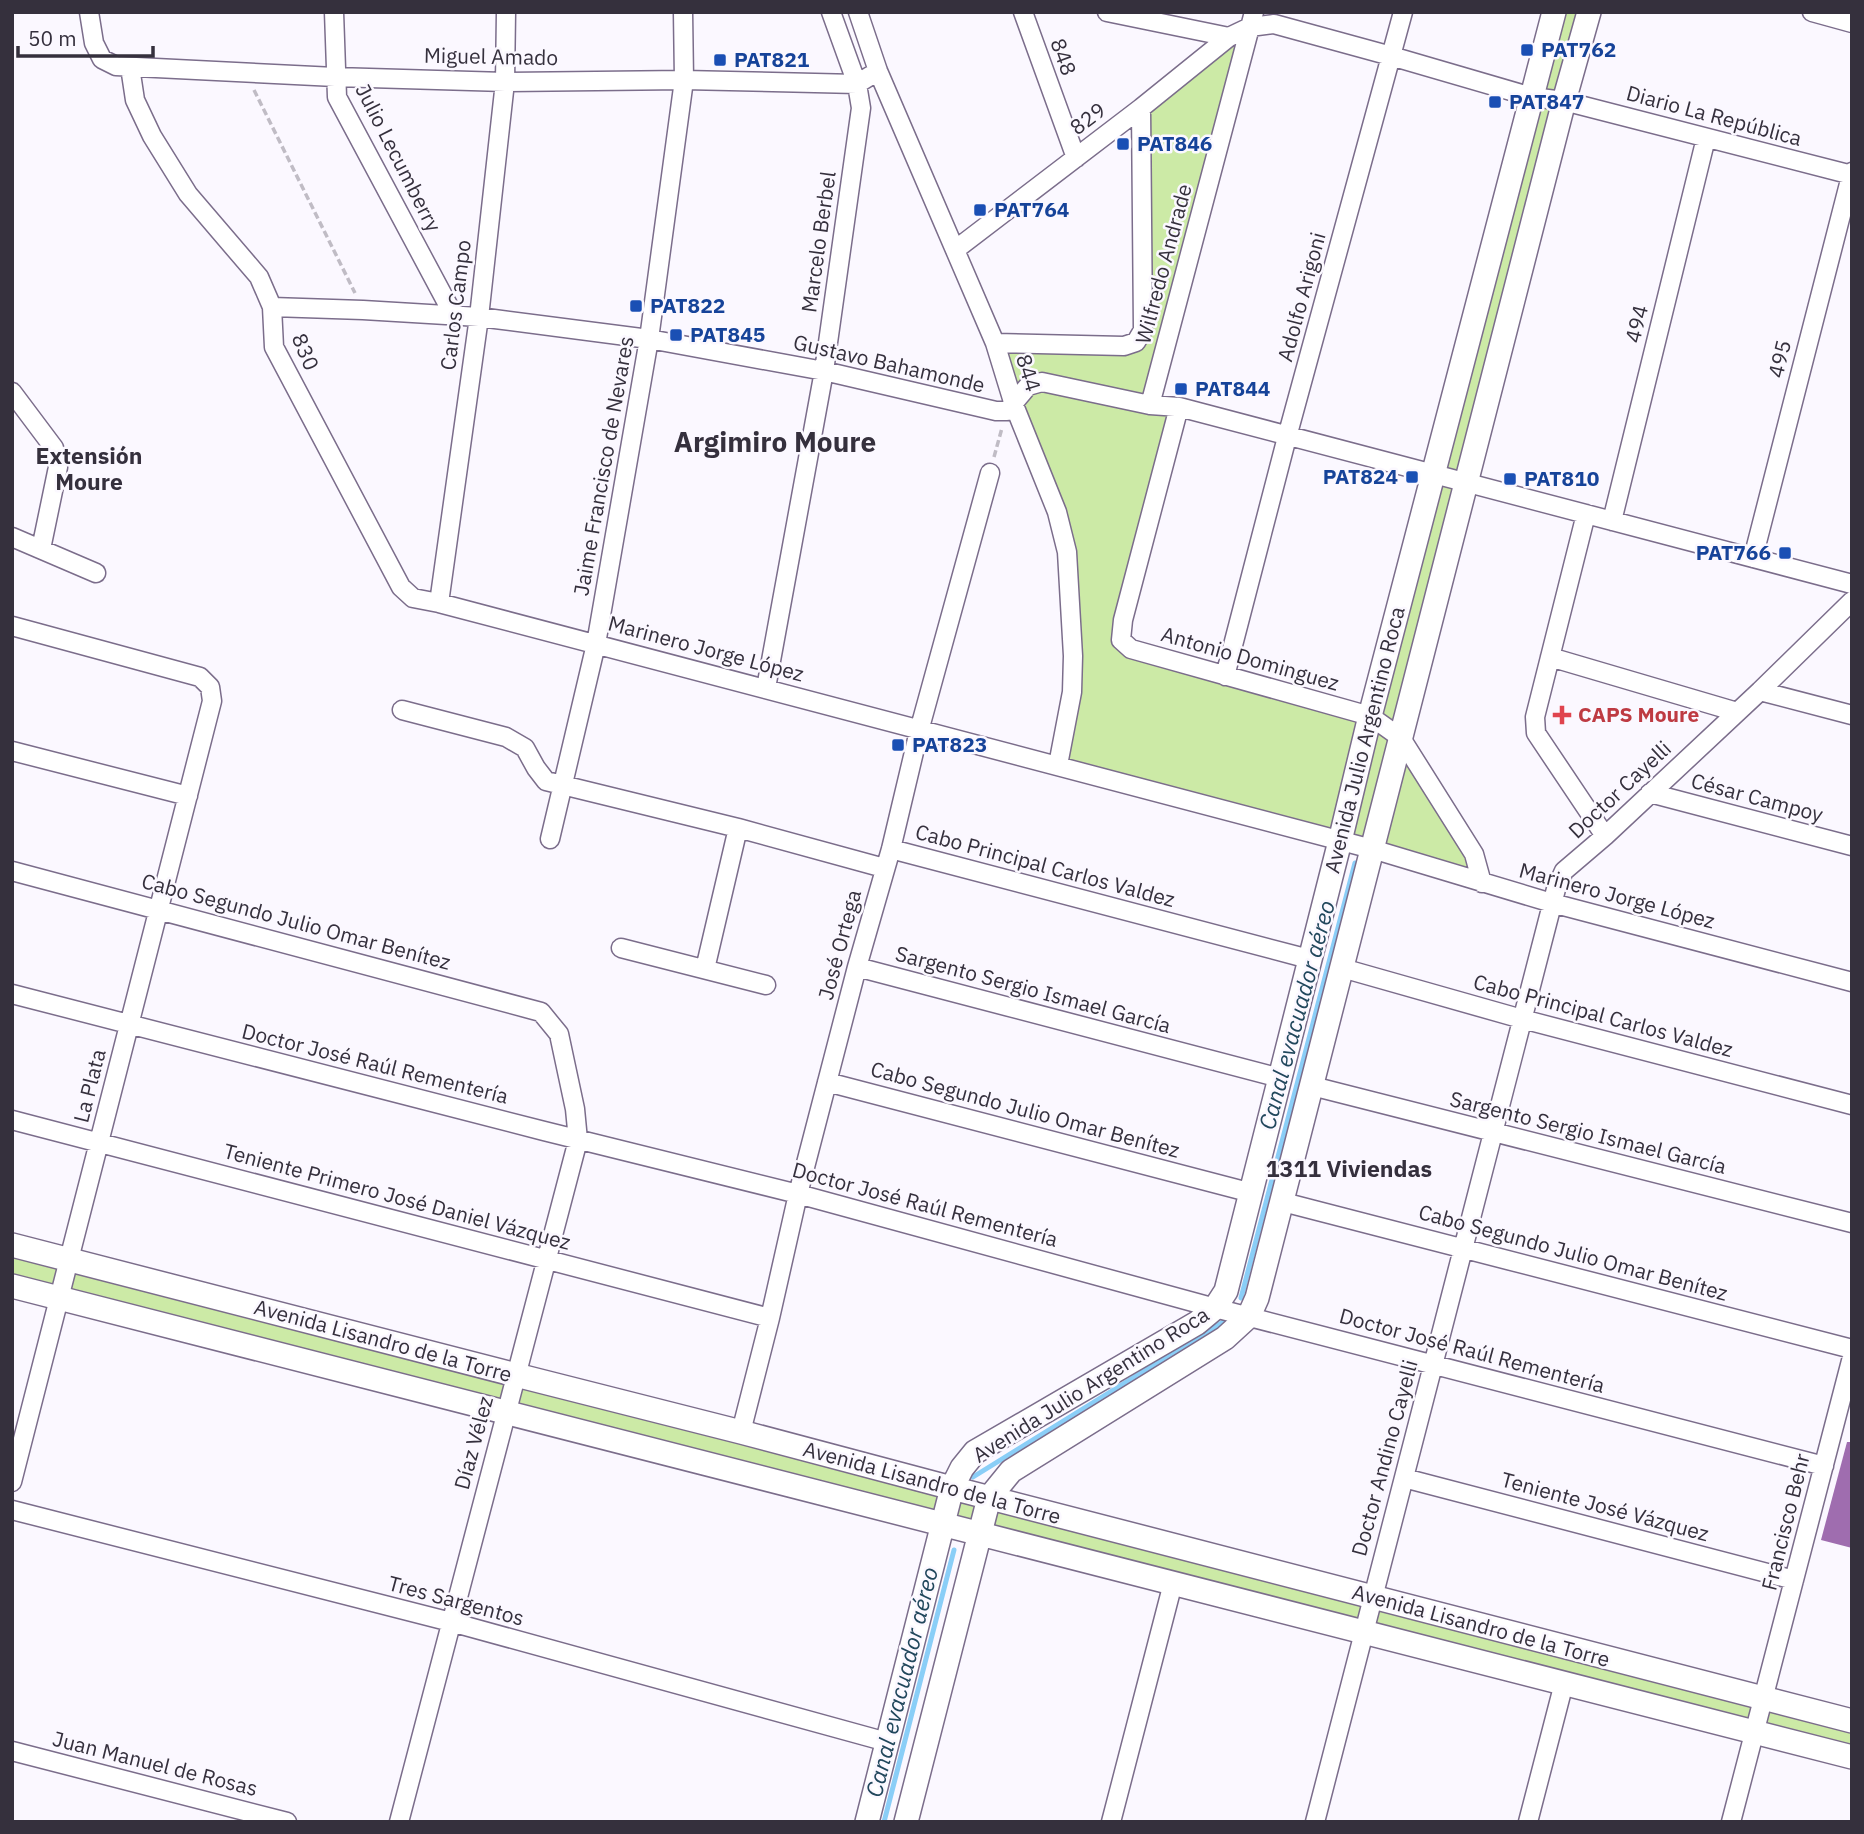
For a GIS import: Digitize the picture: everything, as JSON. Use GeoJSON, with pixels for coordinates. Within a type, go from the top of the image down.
{"type":"FeatureCollection","features":[{"type":"Feature","properties":{"kind":"main road","name":"Avenida Julio Argentino Roca"},"geometry":{"type":"LineString","coordinates":[[867,1822],[952,1489],[962,1468],[975,1452],[1197,1323],[1215,1308],[1226,1291],[1370,716],[1554,12]]}},
{"type":"Feature","properties":{"kind":"main road","name":"Avenida Julio Argentino Roca"},"geometry":{"type":"LineString","coordinates":[[906,1822],[989,1498],[1011,1471],[1224,1338],[1249,1316],[1257,1298],[1589,12]]}},
{"type":"Feature","properties":{"kind":"main road","name":"Avenida Lisandro de la Torre"},"geometry":{"type":"LineString","coordinates":[[12,1245],[1852,1721]]}},
{"type":"Feature","properties":{"kind":"main road","name":"Avenida Lisandro de la Torre"},"geometry":{"type":"LineString","coordinates":[[12,1286],[1852,1757]]}},
{"type":"Feature","properties":{"kind":"street","name":"Miguel Amado"},"geometry":{"type":"LineString","coordinates":[[89,12],[94,43],[102,59],[116,66],[505,82],[684,80],[858,84]]}},
{"type":"Feature","properties":{"kind":"street","name":"Julio Lecumberry"},"geometry":{"type":"LineString","coordinates":[[334,12],[337,97],[454,316]]}},
{"type":"Feature","properties":{"kind":"street","name":"Carlos Campo"},"geometry":{"type":"LineString","coordinates":[[439,603],[479,317],[505,82],[506,12]]}},
{"type":"Feature","properties":{"kind":"street","name":"Jaime Francisco de Nevares"},"geometry":{"type":"LineString","coordinates":[[550,839],[596,644],[649,339],[684,80],[683,12]]}},
{"type":"Feature","properties":{"kind":"street","name":"Marcelo Berbel"},"geometry":{"type":"LineString","coordinates":[[766,688],[824,370],[860,108],[858,84],[831,12]]}},
{"type":"Feature","properties":{"kind":"street","name":"844"},"geometry":{"type":"LineString","coordinates":[[858,12],[878,71],[995,343],[1011,408],[1057,512],[1067,552],[1073,656],[1072,692],[1058,765]]}},
{"type":"Feature","properties":{"kind":"street","name":"848"},"geometry":{"type":"LineString","coordinates":[[1023,12],[1076,158]]}},
{"type":"Feature","properties":{"kind":"street"},"geometry":{"type":"LineString","coordinates":[[1107,12],[1229,37]]}},
{"type":"Feature","properties":{"kind":"street","name":"Adolfo Arigoni"},"geometry":{"type":"LineString","coordinates":[[1225,676],[1403,12]]}},
{"type":"Feature","properties":{"kind":"street"},"geometry":{"type":"LineString","coordinates":[[1812,12],[1852,23]]}},
{"type":"Feature","properties":{"kind":"street","name":"829"},"geometry":{"type":"LineString","coordinates":[[955,250],[1252,20]]}},
{"type":"Feature","properties":{"kind":"street","name":"Diario La República"},"geometry":{"type":"LineString","coordinates":[[1252,20],[1391,56],[1532,97],[1564,101],[1851,174]]}},
{"type":"Feature","properties":{"kind":"street","name":"Wilfredo Andrade"},"geometry":{"type":"LineString","coordinates":[[1150,405],[1252,20]]}},
{"type":"Feature","properties":{"kind":"street","name":"830"},"geometry":{"type":"LineString","coordinates":[[130,67],[135,100],[152,136],[188,194],[259,277],[272,307],[274,347],[401,587],[414,598],[439,603]]}},
{"type":"Feature","properties":{"kind":"street"},"geometry":{"type":"LineString","coordinates":[[858,84],[878,71]]}},
{"type":"Feature","properties":{"kind":"street"},"geometry":{"type":"LineString","coordinates":[[995,343],[1124,346],[1136,342],[1143,330],[1141,108]]}},
{"type":"Feature","properties":{"kind":"street","name":"494"},"geometry":{"type":"LineString","coordinates":[[1612,521],[1706,138]]}},
{"type":"Feature","properties":{"kind":"street","name":"495"},"geometry":{"type":"LineString","coordinates":[[1753,558],[1851,174]]}},
{"type":"Feature","properties":{"kind":"street","name":"Gustavo Bahamonde"},"geometry":{"type":"LineString","coordinates":[[272,307],[479,317],[649,339],[824,370],[996,411],[1011,408]]}},
{"type":"Feature","properties":{"kind":"street"},"geometry":{"type":"LineString","coordinates":[[1011,408],[1028,386],[1042,382],[1150,405],[1179,407],[1852,584]]}},
{"type":"Feature","properties":{"kind":"street"},"geometry":{"type":"LineString","coordinates":[[12,393],[54,448],[58,467],[41,550]]}},
{"type":"Feature","properties":{"kind":"street","name":"Antonio Dominguez"},"geometry":{"type":"LineString","coordinates":[[1179,407],[1123,620],[1121,640],[1131,649],[1370,716],[1401,738]]}},
{"type":"Feature","properties":{"kind":"street","name":"José Ortega"},"geometry":{"type":"LineString","coordinates":[[741,1432],[827,1082],[990,473]]}},
{"type":"Feature","properties":{"kind":"street"},"geometry":{"type":"LineString","coordinates":[[1586,514],[1535,717],[1536,733],[1605,835]]}},
{"type":"Feature","properties":{"kind":"street"},"geometry":{"type":"LineString","coordinates":[[12,537],[96,573]]}},
{"type":"Feature","properties":{"kind":"street","name":"Doctor Cayelli"},"geometry":{"type":"LineString","coordinates":[[1552,903],[1564,871],[1760,691],[1852,601]]}},
{"type":"Feature","properties":{"kind":"street","name":"Marinero Jorge López"},"geometry":{"type":"LineString","coordinates":[[439,603],[1372,849],[1552,903],[1852,982]]}},
{"type":"Feature","properties":{"kind":"street","name":"La Plata"},"geometry":{"type":"LineString","coordinates":[[12,626],[200,677],[210,687],[212,701],[12,1482]]}},
{"type":"Feature","properties":{"kind":"street"},"geometry":{"type":"LineString","coordinates":[[1550,657],[1737,712]]}},
{"type":"Feature","properties":{"kind":"street"},"geometry":{"type":"LineString","coordinates":[[1760,691],[1852,715]]}},
{"type":"Feature","properties":{"kind":"street"},"geometry":{"type":"LineString","coordinates":[[402,710],[506,737],[525,748],[547,781],[884,867]]}},
{"type":"Feature","properties":{"kind":"street"},"geometry":{"type":"LineString","coordinates":[[1401,738],[1474,854],[1482,883]]}},
{"type":"Feature","properties":{"kind":"street"},"geometry":{"type":"LineString","coordinates":[[12,751],[188,796]]}},
{"type":"Feature","properties":{"kind":"street","name":"César Campoy"},"geometry":{"type":"LineString","coordinates":[[1650,793],[1852,846]]}},
{"type":"Feature","properties":{"kind":"street"},"geometry":{"type":"LineString","coordinates":[[705,969],[738,828]]}},
{"type":"Feature","properties":{"kind":"street","name":"Cabo Principal Carlos Valdez"},"geometry":{"type":"LineString","coordinates":[[891,849],[1309,959]]}},
{"type":"Feature","properties":{"kind":"street","name":"Cabo Segundo Julio Omar Benítez"},"geometry":{"type":"LineString","coordinates":[[12,870],[541,1012],[559,1034]]}},
{"type":"Feature","properties":{"kind":"street","name":"Doctor Andino Cayelli"},"geometry":{"type":"LineString","coordinates":[[1315,1822],[1552,903]]}},
{"type":"Feature","properties":{"kind":"street"},"geometry":{"type":"LineString","coordinates":[[621,948],[765,985]]}},
{"type":"Feature","properties":{"kind":"street","name":"Sargento Sergio Ismael García"},"geometry":{"type":"LineString","coordinates":[[857,967],[1280,1078]]}},
{"type":"Feature","properties":{"kind":"street","name":"Cabo Principal Carlos Valdez"},"geometry":{"type":"LineString","coordinates":[[1342,968],[1522,1019],[1852,1105]]}},
{"type":"Feature","properties":{"kind":"street","name":"Doctor José Raúl Rementería"},"geometry":{"type":"LineString","coordinates":[[12,994],[798,1194],[1215,1308],[1824,1466]]}},
{"type":"Feature","properties":{"kind":"street","name":"Díaz Vélez"},"geometry":{"type":"LineString","coordinates":[[398,1822],[578,1140],[576,1109],[559,1034]]}},
{"type":"Feature","properties":{"kind":"street","name":"Cabo Segundo Julio Omar Benítez"},"geometry":{"type":"LineString","coordinates":[[827,1082],[1252,1193]]}},
{"type":"Feature","properties":{"kind":"street","name":"Sargento Sergio Ismael García"},"geometry":{"type":"LineString","coordinates":[[1312,1086],[1852,1223]]}},
{"type":"Feature","properties":{"kind":"street","name":"Teniente Primero José Daniel Vázquez"},"geometry":{"type":"LineString","coordinates":[[12,1119],[770,1318]]}},
{"type":"Feature","properties":{"kind":"street","name":"Cabo Segundo Julio Omar Benítez"},"geometry":{"type":"LineString","coordinates":[[1283,1202],[1852,1349]]}},
{"type":"Feature","properties":{"kind":"street","name":"Francisco Behr"},"geometry":{"type":"LineString","coordinates":[[1755,1732],[1852,1357]]}},
{"type":"Feature","properties":{"kind":"street","name":"Teniente José Vázquez"},"geometry":{"type":"LineString","coordinates":[[1404,1478],[1794,1580]]}},
{"type":"Feature","properties":{"kind":"street","name":"Tres Sargentos"},"geometry":{"type":"LineString","coordinates":[[12,1510],[451,1622],[887,1742]]}},
{"type":"Feature","properties":{"kind":"street"},"geometry":{"type":"LineString","coordinates":[[1111,1822],[1173,1583]]}},
{"type":"Feature","properties":{"kind":"street"},"geometry":{"type":"LineString","coordinates":[[1528,1822],[1564,1683]]}},
{"type":"Feature","properties":{"kind":"street"},"geometry":{"type":"LineString","coordinates":[[1731,1822],[1755,1732]]}},
{"type":"Feature","properties":{"kind":"street","name":"Juan Manuel de Rosas"},"geometry":{"type":"LineString","coordinates":[[12,1751],[287,1822]]}},
{"type":"Feature","properties":{"kind":"path"},"geometry":{"type":"LineString","coordinates":[[245,73],[363,310]]}},
{"type":"Feature","properties":{"kind":"path"},"geometry":{"type":"LineString","coordinates":[[990,473],[1011,408]]}},
{"type":"Feature","properties":{"kind":"green space"},"geometry":{"type":"Polygon","coordinates":[[[1554,12],[1589,12],[1401,738],[1482,883],[1058,765],[1072,692],[1067,552],[995,343],[1136,341],[1141,108],[1250,27],[1150,404],[1179,407],[1121,640],[1370,716],[1554,12]]]}},
{"type":"Feature","properties":{"kind":"green space"},"geometry":{"type":"Polygon","coordinates":[[[12,1245],[1852,1721],[1852,1757],[12,1286],[12,1245]]]}},
{"type":"Feature","properties":{"kind":"building"},"geometry":{"type":"Polygon","coordinates":[[[1847,1442],[1852,1442],[1852,1548],[1821,1540],[1847,1442]]]}},
{"type":"Feature","properties":{"kind":"waterway","name":"Canal evacuador aéreo"},"geometry":{"type":"LineString","coordinates":[[1241,1298],[1355,863]]}},
{"type":"Feature","properties":{"kind":"waterway","name":"Canal evacuador aéreo"},"geometry":{"type":"LineString","coordinates":[[973,1477],[1223,1322]]}},
{"type":"Feature","properties":{"kind":"waterway","name":"Canal evacuador aéreo"},"geometry":{"type":"LineString","coordinates":[[884,1822],[954,1550]]}},
{"type":"Feature","properties":{"kind":"place","name":"PAT762"},"geometry":{"type":"Point","coordinates":[1527,50]}},
{"type":"Feature","properties":{"kind":"place","name":"PAT821"},"geometry":{"type":"Point","coordinates":[720,60]}},
{"type":"Feature","properties":{"kind":"place","name":"PAT847"},"geometry":{"type":"Point","coordinates":[1495,102]}},
{"type":"Feature","properties":{"kind":"place","name":"PAT846"},"geometry":{"type":"Point","coordinates":[1123,144]}},
{"type":"Feature","properties":{"kind":"place","name":"PAT764"},"geometry":{"type":"Point","coordinates":[980,210]}},
{"type":"Feature","properties":{"kind":"place","name":"PAT822"},"geometry":{"type":"Point","coordinates":[636,306]}},
{"type":"Feature","properties":{"kind":"place","name":"PAT845"},"geometry":{"type":"Point","coordinates":[676,335]}},
{"type":"Feature","properties":{"kind":"place","name":"PAT844"},"geometry":{"type":"Point","coordinates":[1181,389]}},
{"type":"Feature","properties":{"kind":"place","name":"PAT824"},"geometry":{"type":"Point","coordinates":[1412,477]}},
{"type":"Feature","properties":{"kind":"place","name":"PAT810"},"geometry":{"type":"Point","coordinates":[1510,479]}},
{"type":"Feature","properties":{"kind":"place","name":"PAT766"},"geometry":{"type":"Point","coordinates":[1785,553]}},
{"type":"Feature","properties":{"kind":"place","name":"CAPS Moure"},"geometry":{"type":"Point","coordinates":[1562,715]}},
{"type":"Feature","properties":{"kind":"place","name":"PAT823"},"geometry":{"type":"Point","coordinates":[898,745]}},
{"type":"Feature","properties":{"kind":"district","name":"Argimiro Moure"},"geometry":{"type":"Point","coordinates":[775,442]}},
{"type":"Feature","properties":{"kind":"district","name":"Extensión Moure"},"geometry":{"type":"Point","coordinates":[89,469]}},
{"type":"Feature","properties":{"kind":"district","name":"1311 Viviendas"},"geometry":{"type":"Point","coordinates":[1349,1169]}}]}
